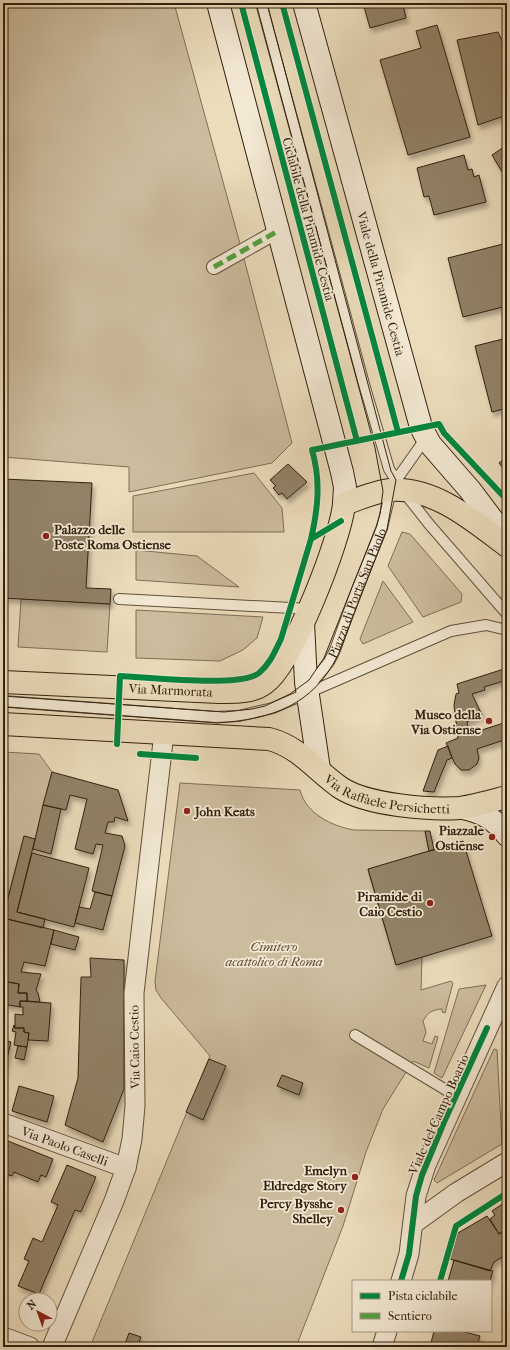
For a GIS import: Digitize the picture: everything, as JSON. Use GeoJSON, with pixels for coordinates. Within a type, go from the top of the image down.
{"type":"FeatureCollection","features":[{"type":"Feature","properties":{"kind":"main road"},"geometry":{"type":"LineString","coordinates":[[218,3],[342,472],[345,487],[344,504],[396,487],[429,496],[444,503],[464,515],[507,546]]}},
{"type":"Feature","properties":{"kind":"main road","name":"Viale della Piramide Cestia"},"geometry":{"type":"LineString","coordinates":[[304,3],[418,418],[426,438],[491,516],[507,539]]}},
{"type":"Feature","properties":{"kind":"main road","name":"Piazza di Porta San Paolo"},"geometry":{"type":"LineString","coordinates":[[319,769],[303,692],[306,616],[341,521],[344,504]]}},
{"type":"Feature","properties":{"kind":"main road","name":"Via Marmorata"},"geometry":{"type":"LineString","coordinates":[[3,682],[127,690],[244,692],[261,686],[273,676],[287,655],[306,616]]}},
{"type":"Feature","properties":{"kind":"main road"},"geometry":{"type":"LineString","coordinates":[[3,724],[269,739],[296,750],[319,769]]}},
{"type":"Feature","properties":{"kind":"main road","name":"Via Raffaele Persichetti"},"geometry":{"type":"LineString","coordinates":[[319,769],[346,791],[372,800],[421,808],[462,808]]}},
{"type":"Feature","properties":{"kind":"main road"},"geometry":{"type":"LineString","coordinates":[[462,808],[507,797]]}},
{"type":"Feature","properties":{"kind":"main road"},"geometry":{"type":"LineString","coordinates":[[462,808],[471,809],[489,818],[507,835]]}},
{"type":"Feature","properties":{"kind":"street"},"geometry":{"type":"LineString","coordinates":[[214,267],[278,231]]}},
{"type":"Feature","properties":{"kind":"street","name":"Via Caio Cestio"},"geometry":{"type":"LineString","coordinates":[[52,1347],[126,1168],[134,1123],[135,1106],[134,993],[164,733]]}},
{"type":"Feature","properties":{"kind":"street","name":"Viale del Campo Boario"},"geometry":{"type":"LineString","coordinates":[[401,1280],[409,1254],[416,1196],[422,1175],[456,1096],[507,986]]}},
{"type":"Feature","properties":{"kind":"street","name":"Via Paolo Caselli"},"geometry":{"type":"LineString","coordinates":[[3,1123],[126,1168]]}},
{"type":"Feature","properties":{"kind":"street"},"geometry":{"type":"LineString","coordinates":[[413,1224],[456,1193],[507,1162]]}},
{"type":"Feature","properties":{"kind":"street"},"geometry":{"type":"LineString","coordinates":[[382,1347],[387,1332]]}},
{"type":"Feature","properties":{"kind":"street"},"geometry":{"type":"LineString","coordinates":[[3,1337],[30,1347]]}},
{"type":"Feature","properties":{"kind":"lane"},"geometry":{"type":"LineString","coordinates":[[261,3],[364,384],[384,455],[396,487],[507,614]]}},
{"type":"Feature","properties":{"kind":"lane"},"geometry":{"type":"LineString","coordinates":[[396,487],[426,438]]}},
{"type":"Feature","properties":{"kind":"lane","name":"Piazza di Porta San Paolo"},"geometry":{"type":"LineString","coordinates":[[303,692],[329,662],[335,650],[382,528],[396,487]]}},
{"type":"Feature","properties":{"kind":"lane"},"geometry":{"type":"LineString","coordinates":[[120,599],[306,616]]}},
{"type":"Feature","properties":{"kind":"lane","name":"Piazza di Porta San Paolo"},"geometry":{"type":"LineString","coordinates":[[280,705],[303,692],[451,631],[486,625],[507,630]]}},
{"type":"Feature","properties":{"kind":"lane","name":"Via Marmorata"},"geometry":{"type":"LineString","coordinates":[[3,701],[226,717],[257,713],[280,705]]}},
{"type":"Feature","properties":{"kind":"lane"},"geometry":{"type":"LineString","coordinates":[[355,1035],[456,1096]]}},
{"type":"Feature","properties":{"kind":"green space"},"geometry":{"type":"Polygon","coordinates":[[[3,3],[174,3],[242,251],[292,443],[272,463],[129,492],[129,467],[3,457],[3,3]]]}},
{"type":"Feature","properties":{"kind":"green space"},"geometry":{"type":"Polygon","coordinates":[[[254,473],[282,508],[284,532],[133,532],[133,496],[254,473]]]}},
{"type":"Feature","properties":{"kind":"green space"},"geometry":{"type":"Polygon","coordinates":[[[402,532],[410,534],[462,594],[461,602],[423,617],[388,566],[402,532]]]}},
{"type":"Feature","properties":{"kind":"green space"},"geometry":{"type":"Polygon","coordinates":[[[136,550],[197,556],[239,587],[136,580],[136,550]]]}},
{"type":"Feature","properties":{"kind":"green space"},"geometry":{"type":"Polygon","coordinates":[[[383,581],[413,622],[363,644],[360,639],[383,581]]]}},
{"type":"Feature","properties":{"kind":"green space"},"geometry":{"type":"Polygon","coordinates":[[[21,599],[110,604],[107,652],[18,647],[21,599]]]}},
{"type":"Feature","properties":{"kind":"green space"},"geometry":{"type":"Polygon","coordinates":[[[136,610],[263,617],[257,638],[243,650],[220,661],[136,658],[136,610]]]}},
{"type":"Feature","properties":{"kind":"green space"},"geometry":{"type":"Polygon","coordinates":[[[3,752],[39,754],[52,772],[35,839],[24,836],[3,915],[3,752]]]}},
{"type":"Feature","properties":{"kind":"green space","name":"Cimitero acattolico di Roma"},"geometry":{"type":"Polygon","coordinates":[[[180,783],[300,790],[308,806],[321,818],[346,828],[354,830],[425,831],[429,851],[368,870],[396,965],[422,957],[421,990],[451,981],[453,983],[445,1013],[442,1012],[442,1009],[433,1011],[427,1015],[423,1021],[426,1032],[423,1041],[432,1044],[435,1036],[438,1037],[429,1068],[413,1061],[383,1109],[366,1152],[343,1226],[296,1347],[90,1347],[210,1056],[161,998],[156,990],[155,981],[180,783]]]}},
{"type":"Feature","properties":{"kind":"green space"},"geometry":{"type":"Polygon","coordinates":[[[486,985],[442,1078],[434,1073],[459,989],[486,985]]]}},
{"type":"Feature","properties":{"kind":"green space"},"geometry":{"type":"Polygon","coordinates":[[[494,1049],[497,1050],[502,1144],[437,1183],[434,1180],[494,1049]]]}},
{"type":"Feature","properties":{"kind":"building"},"geometry":{"type":"Polygon","coordinates":[[[363,3],[409,3],[403,5],[406,18],[370,28],[363,3]]]}},
{"type":"Feature","properties":{"kind":"building"},"geometry":{"type":"Polygon","coordinates":[[[437,25],[470,137],[408,155],[380,60],[421,48],[416,31],[437,25]]]}},
{"type":"Feature","properties":{"kind":"building"},"geometry":{"type":"Polygon","coordinates":[[[498,32],[507,52],[507,115],[478,125],[457,40],[498,32]]]}},
{"type":"Feature","properties":{"kind":"building"},"geometry":{"type":"Polygon","coordinates":[[[507,145],[507,180],[492,155],[507,145]]]}},
{"type":"Feature","properties":{"kind":"building"},"geometry":{"type":"Polygon","coordinates":[[[464,155],[468,170],[472,169],[474,177],[479,175],[486,202],[434,215],[429,196],[424,197],[417,168],[464,155]]]}},
{"type":"Feature","properties":{"kind":"building"},"geometry":{"type":"Polygon","coordinates":[[[507,243],[507,306],[463,317],[448,258],[507,243]]]}},
{"type":"Feature","properties":{"kind":"building"},"geometry":{"type":"Polygon","coordinates":[[[507,338],[507,408],[492,412],[475,346],[507,338]]]}},
{"type":"Feature","properties":{"kind":"building"},"geometry":{"type":"Polygon","coordinates":[[[507,457],[507,473],[499,463],[507,457]]]}},
{"type":"Feature","properties":{"kind":"building"},"geometry":{"type":"Polygon","coordinates":[[[288,464],[307,482],[287,499],[282,493],[279,495],[273,488],[276,486],[270,480],[288,464]]]}},
{"type":"Feature","properties":{"kind":"building","name":"Palazzo delle Poste Roma Ostiense"},"geometry":{"type":"Polygon","coordinates":[[[3,479],[92,483],[86,588],[111,589],[110,604],[3,598],[3,479]]]}},
{"type":"Feature","properties":{"kind":"building"},"geometry":{"type":"Polygon","coordinates":[[[507,668],[507,680],[484,687],[485,690],[472,694],[482,715],[467,722],[469,734],[507,722],[507,739],[477,749],[479,758],[477,764],[469,770],[461,770],[455,764],[446,743],[458,738],[454,705],[456,694],[459,693],[457,684],[507,668]]]}},
{"type":"Feature","properties":{"kind":"building"},"geometry":{"type":"Polygon","coordinates":[[[448,746],[452,758],[447,760],[434,792],[423,791],[438,750],[448,746]]]}},
{"type":"Feature","properties":{"kind":"building"},"geometry":{"type":"Polygon","coordinates":[[[52,772],[118,790],[128,821],[115,817],[114,822],[108,822],[105,833],[122,836],[125,846],[112,896],[92,891],[103,845],[96,844],[93,854],[75,849],[87,799],[70,795],[66,810],[43,805],[52,772]]]}},
{"type":"Feature","properties":{"kind":"building"},"geometry":{"type":"Polygon","coordinates":[[[43,805],[61,809],[51,854],[33,849],[43,805]]]}},
{"type":"Feature","properties":{"kind":"building"},"geometry":{"type":"Polygon","coordinates":[[[425,831],[430,831],[434,850],[429,851],[425,831]]]}},
{"type":"Feature","properties":{"kind":"building"},"geometry":{"type":"Polygon","coordinates":[[[24,836],[35,839],[17,912],[45,919],[43,928],[3,918],[24,836]]]}},
{"type":"Feature","properties":{"kind":"building","name":"Piramide di Caio Cestio"},"geometry":{"type":"Polygon","coordinates":[[[463,841],[492,936],[396,965],[368,869],[463,841]]]}},
{"type":"Feature","properties":{"kind":"building"},"geometry":{"type":"Polygon","coordinates":[[[32,853],[89,868],[74,927],[17,912],[32,853]]]}},
{"type":"Feature","properties":{"kind":"building"},"geometry":{"type":"Polygon","coordinates":[[[95,892],[112,896],[103,930],[75,923],[79,907],[90,909],[95,892]]]}},
{"type":"Feature","properties":{"kind":"building"},"geometry":{"type":"Polygon","coordinates":[[[3,918],[54,930],[45,966],[24,962],[21,972],[41,974],[36,990],[40,1002],[27,1001],[27,993],[18,993],[19,984],[3,981],[3,918]]]}},
{"type":"Feature","properties":{"kind":"building"},"geometry":{"type":"Polygon","coordinates":[[[54,930],[79,937],[75,950],[51,944],[54,930]]]}},
{"type":"Feature","properties":{"kind":"building"},"geometry":{"type":"Polygon","coordinates":[[[90,958],[124,960],[124,1089],[103,1142],[65,1125],[78,1078],[81,977],[91,977],[90,958]]]}},
{"type":"Feature","properties":{"kind":"building"},"geometry":{"type":"Polygon","coordinates":[[[3,981],[19,984],[18,993],[27,993],[27,1001],[20,1001],[20,1007],[3,1004],[3,981]]]}},
{"type":"Feature","properties":{"kind":"building"},"geometry":{"type":"Polygon","coordinates":[[[20,1001],[51,1003],[48,1041],[28,1040],[29,1033],[24,1032],[24,1028],[15,1028],[15,1014],[23,1015],[23,1007],[20,1007],[20,1001]]]}},
{"type":"Feature","properties":{"kind":"building"},"geometry":{"type":"Polygon","coordinates":[[[14,1025],[15,1028],[24,1028],[24,1032],[29,1033],[27,1047],[14,1045],[16,1032],[12,1031],[14,1025]]]}},
{"type":"Feature","properties":{"kind":"building"},"geometry":{"type":"Polygon","coordinates":[[[3,1040],[11,1042],[3,1075],[3,1040]]]}},
{"type":"Feature","properties":{"kind":"building"},"geometry":{"type":"Polygon","coordinates":[[[18,1046],[27,1047],[24,1060],[15,1058],[18,1046]]]}},
{"type":"Feature","properties":{"kind":"building"},"geometry":{"type":"Polygon","coordinates":[[[209,1059],[226,1066],[203,1120],[186,1112],[209,1059]]]}},
{"type":"Feature","properties":{"kind":"building"},"geometry":{"type":"Polygon","coordinates":[[[282,1075],[303,1083],[299,1095],[277,1086],[282,1075]]]}},
{"type":"Feature","properties":{"kind":"building"},"geometry":{"type":"Polygon","coordinates":[[[19,1086],[54,1096],[47,1122],[12,1111],[19,1086]]]}},
{"type":"Feature","properties":{"kind":"building"},"geometry":{"type":"Polygon","coordinates":[[[3,1139],[53,1159],[46,1177],[41,1175],[38,1182],[14,1172],[12,1176],[3,1173],[3,1139]]]}},
{"type":"Feature","properties":{"kind":"building"},"geometry":{"type":"Polygon","coordinates":[[[67,1165],[96,1177],[81,1212],[75,1210],[40,1292],[34,1292],[18,1286],[29,1261],[24,1259],[33,1238],[42,1242],[58,1205],[51,1202],[67,1165]]]}},
{"type":"Feature","properties":{"kind":"building"},"geometry":{"type":"Polygon","coordinates":[[[507,1201],[507,1231],[506,1229],[499,1234],[490,1219],[495,1215],[492,1211],[507,1201]]]}},
{"type":"Feature","properties":{"kind":"building"},"geometry":{"type":"Polygon","coordinates":[[[487,1216],[499,1234],[506,1229],[507,1254],[494,1262],[490,1271],[450,1259],[458,1233],[487,1216]]]}},
{"type":"Feature","properties":{"kind":"building"},"geometry":{"type":"Polygon","coordinates":[[[454,1260],[493,1271],[490,1280],[448,1280],[454,1260]]]}},
{"type":"Feature","properties":{"kind":"building"},"geometry":{"type":"Polygon","coordinates":[[[434,1332],[465,1332],[480,1336],[477,1347],[430,1347],[434,1332]]]}},
{"type":"Feature","properties":{"kind":"building"},"geometry":{"type":"Polygon","coordinates":[[[129,1333],[141,1337],[137,1347],[124,1347],[129,1333]]]}},
{"type":"Feature","properties":{"kind":"tram line"},"geometry":{"type":"LineString","coordinates":[[3,696],[224,712],[265,706],[290,694],[309,680],[324,658],[376,527],[380,514],[383,491],[375,448],[256,3]]}},
{"type":"Feature","properties":{"kind":"tram line"},"geometry":{"type":"LineString","coordinates":[[3,707],[218,723],[256,718],[288,707],[303,698],[316,687],[328,672],[338,655],[387,529],[396,480],[391,471],[267,3]]}},
{"type":"Feature","properties":{"kind":"marked path"},"geometry":{"type":"LineString","coordinates":[[214,267],[278,231]]}},
{"type":"Feature","properties":{"kind":"cycle path","name":"Ciclabile della Piramide Cestia"},"geometry":{"type":"LineString","coordinates":[[241,3],[357,441]]}},
{"type":"Feature","properties":{"kind":"cycle path"},"geometry":{"type":"LineString","coordinates":[[282,3],[398,432]]}},
{"type":"Feature","properties":{"kind":"cycle path"},"geometry":{"type":"LineString","coordinates":[[311,539],[318,494],[317,473],[312,450],[439,424],[444,433],[507,500]]}},
{"type":"Feature","properties":{"kind":"cycle path"},"geometry":{"type":"LineString","coordinates":[[117,744],[120,676],[214,681],[233,680],[249,677],[259,673],[272,657],[281,639],[311,539],[341,521]]}},
{"type":"Feature","properties":{"kind":"cycle path"},"geometry":{"type":"LineString","coordinates":[[140,754],[196,758]]}},
{"type":"Feature","properties":{"kind":"cycle path"},"geometry":{"type":"LineString","coordinates":[[401,1280],[409,1254],[416,1196],[422,1175],[444,1122],[487,1028]]}},
{"type":"Feature","properties":{"kind":"cycle path"},"geometry":{"type":"LineString","coordinates":[[440,1280],[456,1226],[507,1193]]}},
{"type":"Feature","properties":{"kind":"place","name":"Palazzo delle Poste Roma Ostiense"},"geometry":{"type":"Point","coordinates":[46,536]}},
{"type":"Feature","properties":{"kind":"place","name":"Museo della Via Ostiense"},"geometry":{"type":"Point","coordinates":[489,721]}},
{"type":"Feature","properties":{"kind":"place","name":"John Keats"},"geometry":{"type":"Point","coordinates":[187,811]}},
{"type":"Feature","properties":{"kind":"place","name":"Piazzale Ostiense"},"geometry":{"type":"Point","coordinates":[492,837]}},
{"type":"Feature","properties":{"kind":"place","name":"Piramide di Caio Cestio"},"geometry":{"type":"Point","coordinates":[430,903]}},
{"type":"Feature","properties":{"kind":"place","name":"Emelyn Eldredge Story"},"geometry":{"type":"Point","coordinates":[355,1177]}},
{"type":"Feature","properties":{"kind":"place","name":"Percy Bysshe Shelley"},"geometry":{"type":"Point","coordinates":[341,1210]}}]}
